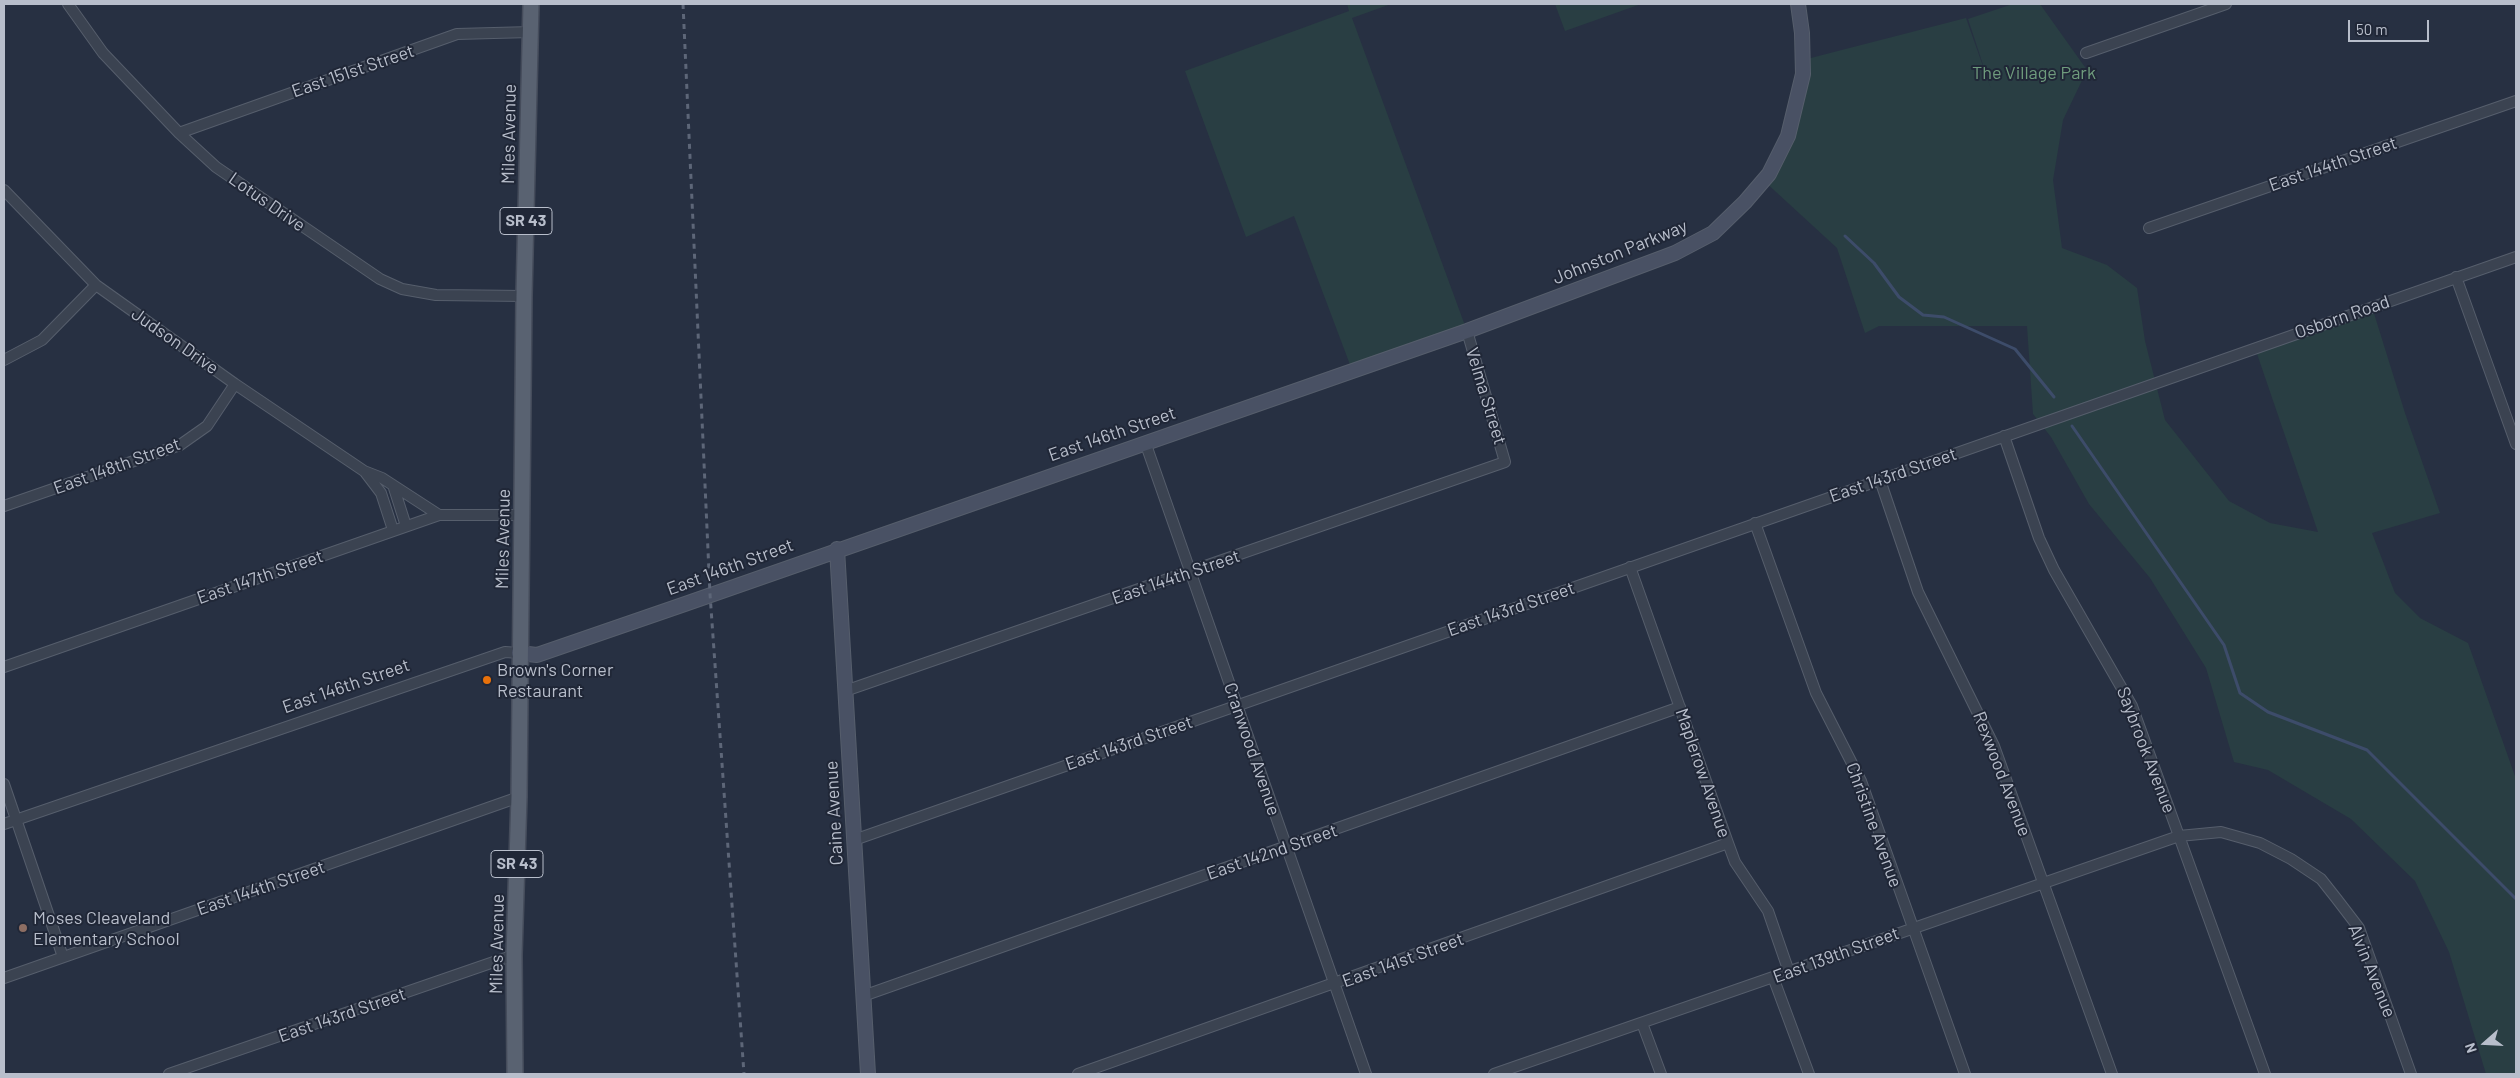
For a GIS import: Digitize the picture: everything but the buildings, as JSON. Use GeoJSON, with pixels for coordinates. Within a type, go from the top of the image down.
{"type":"FeatureCollection","features":[{"type":"Feature","properties":{"kind":"main road","name":"Miles Avenue"},"geometry":{"type":"LineString","coordinates":[[515,1074],[514,955],[519,797],[524,296],[531,4]]}},
{"type":"Feature","properties":{"kind":"street","name":"Lotus Drive"},"geometry":{"type":"LineString","coordinates":[[68,4],[104,53],[179,133],[216,167],[380,279],[402,290],[436,295],[524,296]]}},
{"type":"Feature","properties":{"kind":"street","name":"Johnston Parkway"},"geometry":{"type":"LineString","coordinates":[[1467,331],[1675,253],[1713,233],[1745,202],[1769,174],[1788,136],[1798,101],[1803,74],[1802,33],[1798,4]]}},
{"type":"Feature","properties":{"kind":"street"},"geometry":{"type":"LineString","coordinates":[[2086,53],[2226,4]]}},
{"type":"Feature","properties":{"kind":"street","name":"East 151st Street"},"geometry":{"type":"LineString","coordinates":[[179,133],[457,34],[531,32]]}},
{"type":"Feature","properties":{"kind":"street","name":"East 144th Street"},"geometry":{"type":"LineString","coordinates":[[2149,228],[2516,101]]}},
{"type":"Feature","properties":{"kind":"street","name":"Judson Drive"},"geometry":{"type":"LineString","coordinates":[[4,190],[96,285],[235,384],[364,471],[392,485],[440,515]]}},
{"type":"Feature","properties":{"kind":"street","name":"Osborn Road"},"geometry":{"type":"LineString","coordinates":[[2168,378],[2516,257]]}},
{"type":"Feature","properties":{"kind":"street"},"geometry":{"type":"LineString","coordinates":[[2456,277],[2516,444]]}},
{"type":"Feature","properties":{"kind":"street"},"geometry":{"type":"LineString","coordinates":[[4,360],[42,340],[96,285]]}},
{"type":"Feature","properties":{"kind":"street","name":"East 146th Street"},"geometry":{"type":"LineString","coordinates":[[4,824],[505,652],[537,654],[1467,331]]}},
{"type":"Feature","properties":{"kind":"street","name":"Velma Street"},"geometry":{"type":"LineString","coordinates":[[1467,331],[1506,462]]}},
{"type":"Feature","properties":{"kind":"street","name":"East 143rd Street"},"geometry":{"type":"LineString","coordinates":[[854,840],[2168,378]]}},
{"type":"Feature","properties":{"kind":"street","name":"East 148th Street"},"geometry":{"type":"LineString","coordinates":[[4,506],[180,445],[207,426],[235,384]]}},
{"type":"Feature","properties":{"kind":"street","name":"Saybrook Avenue"},"geometry":{"type":"LineString","coordinates":[[2004,436],[2039,538],[2054,570],[2132,706],[2265,1074]]}},
{"type":"Feature","properties":{"kind":"street","name":"Cranwood Avenue"},"geometry":{"type":"LineString","coordinates":[[1145,442],[1366,1074]]}},
{"type":"Feature","properties":{"kind":"street","name":"East 144th Street"},"geometry":{"type":"LineString","coordinates":[[845,692],[1506,462]]}},
{"type":"Feature","properties":{"kind":"street","name":"Judson Drive"},"geometry":{"type":"LineString","coordinates":[[364,471],[381,493],[393,530]]}},
{"type":"Feature","properties":{"kind":"street","name":"Rexwood Avenue"},"geometry":{"type":"LineString","coordinates":[[1880,480],[1918,592],[1994,746],[2112,1074]]}},
{"type":"Feature","properties":{"kind":"street"},"geometry":{"type":"LineString","coordinates":[[392,485],[406,526]]}},
{"type":"Feature","properties":{"kind":"street","name":"East 147th Street"},"geometry":{"type":"LineString","coordinates":[[4,667],[440,515],[522,515]]}},
{"type":"Feature","properties":{"kind":"street","name":"Christine Avenue"},"geometry":{"type":"LineString","coordinates":[[1755,523],[1808,672],[1861,780],[1912,928],[1966,1074]]}},
{"type":"Feature","properties":{"kind":"street","name":"Caine Avenue"},"geometry":{"type":"LineString","coordinates":[[837,549],[868,1074]]}},
{"type":"Feature","properties":{"kind":"street","name":"Maplerow Avenue"},"geometry":{"type":"LineString","coordinates":[[1630,567],[1735,862],[1758,892],[1768,911],[1789,972]]}},
{"type":"Feature","properties":{"kind":"street","name":"East 142nd Street"},"geometry":{"type":"LineString","coordinates":[[863,996],[1286,848],[1680,707]]}},
{"type":"Feature","properties":{"kind":"street"},"geometry":{"type":"LineString","coordinates":[[4,784],[63,957]]}},
{"type":"Feature","properties":{"kind":"street","name":"East 144th Street"},"geometry":{"type":"LineString","coordinates":[[4,978],[519,797]]}},
{"type":"Feature","properties":{"kind":"street","name":"Alvin Avenue"},"geometry":{"type":"LineString","coordinates":[[2178,836],[2221,832],[2260,843],[2292,859],[2321,879],[2359,928],[2411,1074]]}},
{"type":"Feature","properties":{"kind":"street","name":"East 139th Street"},"geometry":{"type":"LineString","coordinates":[[1494,1074],[1513,1071],[1642,1023],[2178,836]]}},
{"type":"Feature","properties":{"kind":"street","name":"East 141st Street"},"geometry":{"type":"LineString","coordinates":[[1078,1074],[1728,843]]}},
{"type":"Feature","properties":{"kind":"street","name":"East 143rd Street"},"geometry":{"type":"LineString","coordinates":[[169,1074],[514,955]]}},
{"type":"Feature","properties":{"kind":"street"},"geometry":{"type":"LineString","coordinates":[[1774,978],[1809,1074]]}},
{"type":"Feature","properties":{"kind":"street"},"geometry":{"type":"LineString","coordinates":[[1642,1023],[1661,1074]]}},
{"type":"Feature","properties":{"kind":"green space"},"geometry":{"type":"Polygon","coordinates":[[[1347,4],[1391,4],[1352,18],[1467,331],[1352,370],[1294,216],[1246,237],[1185,71],[1349,11],[1347,4]]]}},
{"type":"Feature","properties":{"kind":"green space"},"geometry":{"type":"Polygon","coordinates":[[[1555,4],[1641,4],[1565,31],[1555,4]]]}},
{"type":"Feature","properties":{"kind":"green space","name":"The Village Park"},"geometry":{"type":"Polygon","coordinates":[[[2013,4],[2040,4],[2087,70],[2063,120],[2053,180],[2062,248],[2107,265],[2137,288],[2145,341],[2165,420],[2229,501],[2270,523],[2318,532],[2255,348],[2372,307],[2405,413],[2440,513],[2372,533],[2395,593],[2420,618],[2468,643],[2516,779],[2516,1074],[2486,1074],[2449,952],[2415,881],[2351,819],[2268,770],[2234,762],[2206,668],[2150,578],[2089,504],[2051,437],[2033,414],[2027,326],[1879,326],[1865,333],[1837,248],[1763,180],[1788,136],[1803,60],[1966,18],[1991,89],[1968,19],[2013,4]]]}},
{"type":"Feature","properties":{"kind":"waterway"},"geometry":{"type":"LineString","coordinates":[[1845,236],[1874,263],[1899,297],[1923,315],[1944,317],[2015,349],[2054,397]]}},
{"type":"Feature","properties":{"kind":"waterway"},"geometry":{"type":"LineString","coordinates":[[2072,426],[2224,645],[2240,693],[2268,712],[2367,750],[2516,899]]}},
{"type":"Feature","properties":{"kind":"railway"},"geometry":{"type":"LineString","coordinates":[[683,4],[710,594],[744,1074]]}},
{"type":"Feature","properties":{"kind":"place","name":"Brown's Corner Restaurant"},"geometry":{"type":"Point","coordinates":[487,680]}},
{"type":"Feature","properties":{"kind":"place","name":"Moses Cleaveland Elementary School"},"geometry":{"type":"Point","coordinates":[23,928]}}]}
